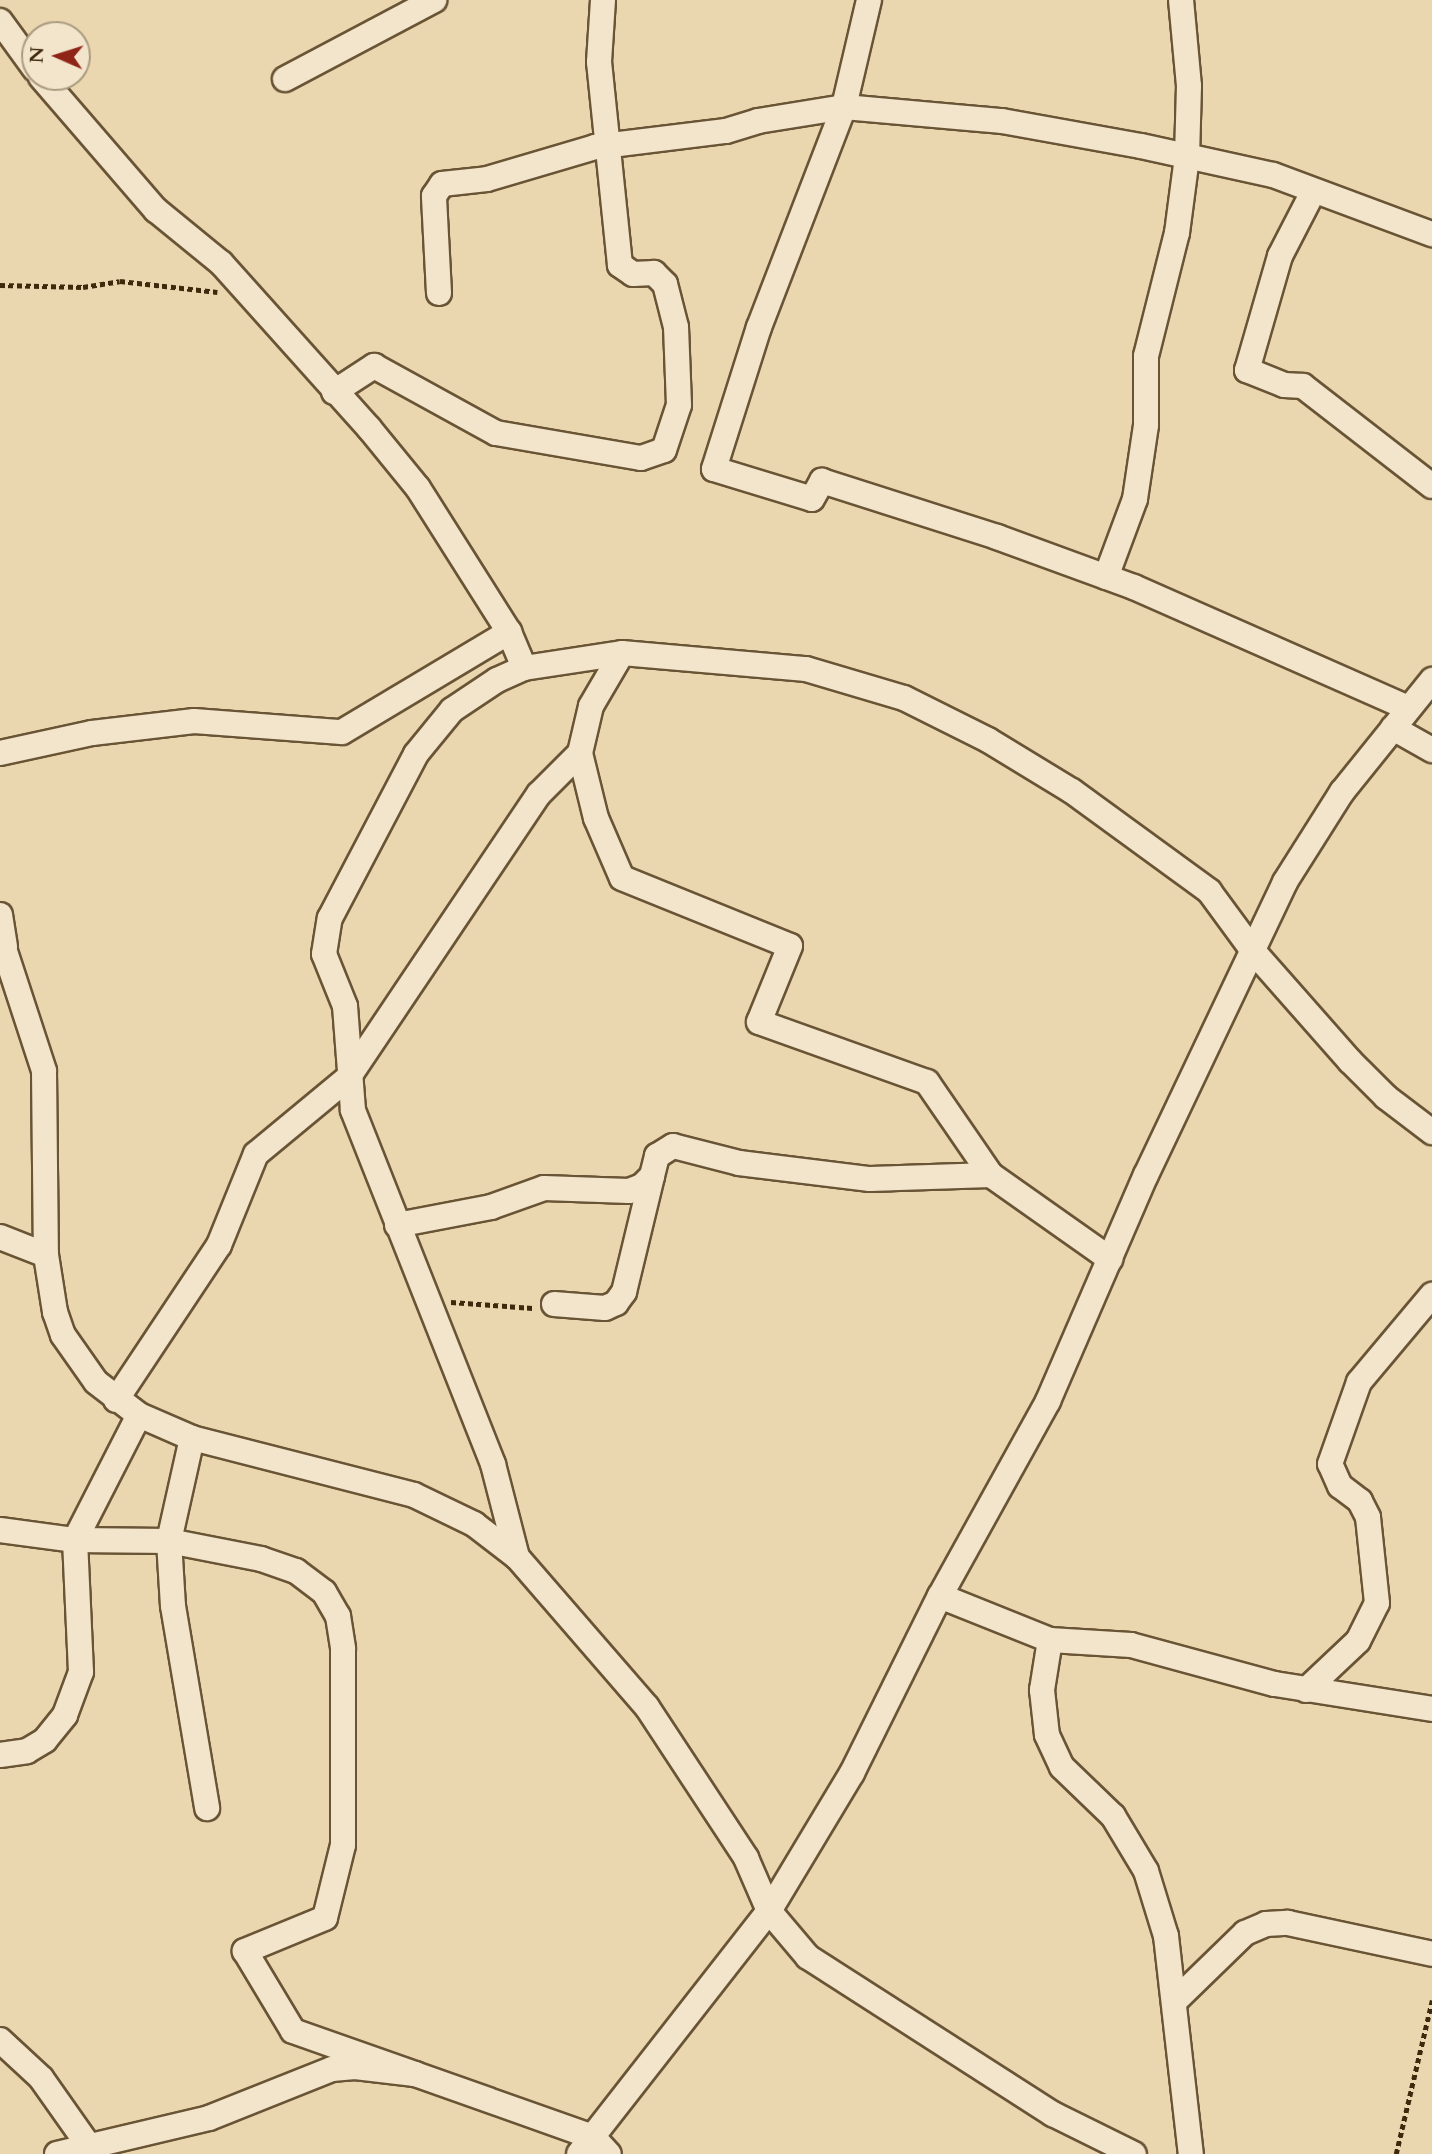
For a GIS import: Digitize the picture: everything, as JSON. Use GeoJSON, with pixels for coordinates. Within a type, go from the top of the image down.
{"type":"FeatureCollection","features":[{"type":"Feature","properties":{"kind":"street"},"geometry":{"type":"LineString","coordinates":[[285,79],[434,0]]}},
{"type":"Feature","properties":{"kind":"street"},"geometry":{"type":"LineString","coordinates":[[334,392],[373,366],[496,433],[641,457],[664,450],[679,405],[676,327],[665,284],[654,273],[633,274],[620,265],[610,202],[611,146],[599,62],[603,0]]}},
{"type":"Feature","properties":{"kind":"street"},"geometry":{"type":"LineString","coordinates":[[869,0],[844,107],[759,327],[714,469],[812,499],[821,481],[1106,578],[1408,708]]}},
{"type":"Feature","properties":{"kind":"street"},"geometry":{"type":"LineString","coordinates":[[1106,578],[1135,499],[1146,425],[1146,356],[1177,233],[1187,157],[1189,86],[1181,0]]}},
{"type":"Feature","properties":{"kind":"street"},"geometry":{"type":"LineString","coordinates":[[0,21],[21,50]]}},
{"type":"Feature","properties":{"kind":"street"},"geometry":{"type":"LineString","coordinates":[[53,91],[156,210],[221,263],[418,488],[509,632],[524,668]]}},
{"type":"Feature","properties":{"kind":"street"},"geometry":{"type":"LineString","coordinates":[[439,293],[434,196],[438,188],[611,146],[669,140],[684,133],[726,131],[758,121],[844,107],[1002,121],[1272,175],[1432,234]]}},
{"type":"Feature","properties":{"kind":"street"},"geometry":{"type":"LineString","coordinates":[[1313,192],[1280,256],[1247,370],[1283,385],[1303,386],[1432,485]]}},
{"type":"Feature","properties":{"kind":"street"},"geometry":{"type":"LineString","coordinates":[[0,753],[92,733],[194,721],[342,732],[509,632]]}},
{"type":"Feature","properties":{"kind":"street"},"geometry":{"type":"LineString","coordinates":[[622,653],[591,706],[580,753],[596,818],[622,878],[790,946],[760,1022],[927,1082],[991,1175],[1110,1259]]}},
{"type":"Feature","properties":{"kind":"street"},"geometry":{"type":"LineString","coordinates":[[517,1557],[493,1464],[353,1110],[348,1078],[345,1006],[324,954],[330,918],[392,796],[434,728],[474,692],[524,668],[622,653],[806,669],[904,698],[988,740],[1083,799],[1209,891],[1254,951],[1350,1061],[1386,1097],[1432,1132]]}},
{"type":"Feature","properties":{"kind":"street"},"geometry":{"type":"LineString","coordinates":[[0,1530],[75,1540],[169,1541],[261,1559],[296,1572],[324,1592],[338,1616],[343,1649],[342,1846],[325,1918],[245,1951],[293,2031],[415,2074],[593,2148],[769,1911],[852,1773],[940,1596],[1048,1401],[1110,1259],[1301,853],[1342,792],[1432,680]]}},
{"type":"Feature","properties":{"kind":"street"},"geometry":{"type":"LineString","coordinates":[[1393,728],[1432,750]]}},
{"type":"Feature","properties":{"kind":"street"},"geometry":{"type":"LineString","coordinates":[[116,1400],[219,1245],[256,1154],[348,1078],[539,794],[580,753]]}},
{"type":"Feature","properties":{"kind":"street"},"geometry":{"type":"LineString","coordinates":[[0,915],[2,942],[44,1071],[46,1255],[55,1312],[63,1335],[96,1382],[116,1400],[139,1415],[192,1438],[414,1495],[474,1524],[517,1557],[654,1718],[746,1858],[769,1911],[787,1937],[839,1980],[1053,2114],[1134,2154]]}},
{"type":"Feature","properties":{"kind":"street"},"geometry":{"type":"LineString","coordinates":[[554,1304],[604,1307],[616,1303],[624,1292],[657,1156],[673,1146],[738,1163],[870,1179],[991,1175]]}},
{"type":"Feature","properties":{"kind":"street"},"geometry":{"type":"LineString","coordinates":[[397,1225],[491,1207],[544,1188],[629,1191],[652,1176]]}},
{"type":"Feature","properties":{"kind":"street"},"geometry":{"type":"LineString","coordinates":[[0,1237],[46,1255]]}},
{"type":"Feature","properties":{"kind":"street"},"geometry":{"type":"LineString","coordinates":[[1306,1690],[1358,1642],[1377,1604],[1368,1517],[1360,1501],[1340,1486],[1330,1464],[1359,1382],[1432,1295]]}},
{"type":"Feature","properties":{"kind":"street"},"geometry":{"type":"LineString","coordinates":[[0,1755],[27,1751],[45,1740],[65,1715],[81,1671],[75,1540],[139,1415]]}},
{"type":"Feature","properties":{"kind":"street"},"geometry":{"type":"LineString","coordinates":[[192,1438],[169,1541],[173,1606],[207,1808]]}},
{"type":"Feature","properties":{"kind":"street"},"geometry":{"type":"LineString","coordinates":[[940,1596],[1050,1640],[1131,1645],[1306,1690],[1432,1709]]}},
{"type":"Feature","properties":{"kind":"street"},"geometry":{"type":"LineString","coordinates":[[1050,1640],[1042,1690],[1047,1735],[1062,1767],[1113,1816],[1146,1871],[1166,1936],[1191,2154]]}},
{"type":"Feature","properties":{"kind":"street"},"geometry":{"type":"LineString","coordinates":[[1174,2003],[1245,1933],[1265,1924],[1288,1923],[1432,1954]]}},
{"type":"Feature","properties":{"kind":"street"},"geometry":{"type":"LineString","coordinates":[[0,2040],[41,2078],[89,2146]]}},
{"type":"Feature","properties":{"kind":"street"},"geometry":{"type":"LineString","coordinates":[[57,2154],[209,2118],[332,2069],[379,2068],[415,2074]]}},
{"type":"Feature","properties":{"kind":"path"},"geometry":{"type":"LineString","coordinates":[[0,285],[83,287],[120,281],[246,292]]}},
{"type":"Feature","properties":{"kind":"path"},"geometry":{"type":"LineString","coordinates":[[427,1300],[543,1308],[554,1304]]}},
{"type":"Feature","properties":{"kind":"path"},"geometry":{"type":"LineString","coordinates":[[1396,2154],[1432,2000]]}}]}
